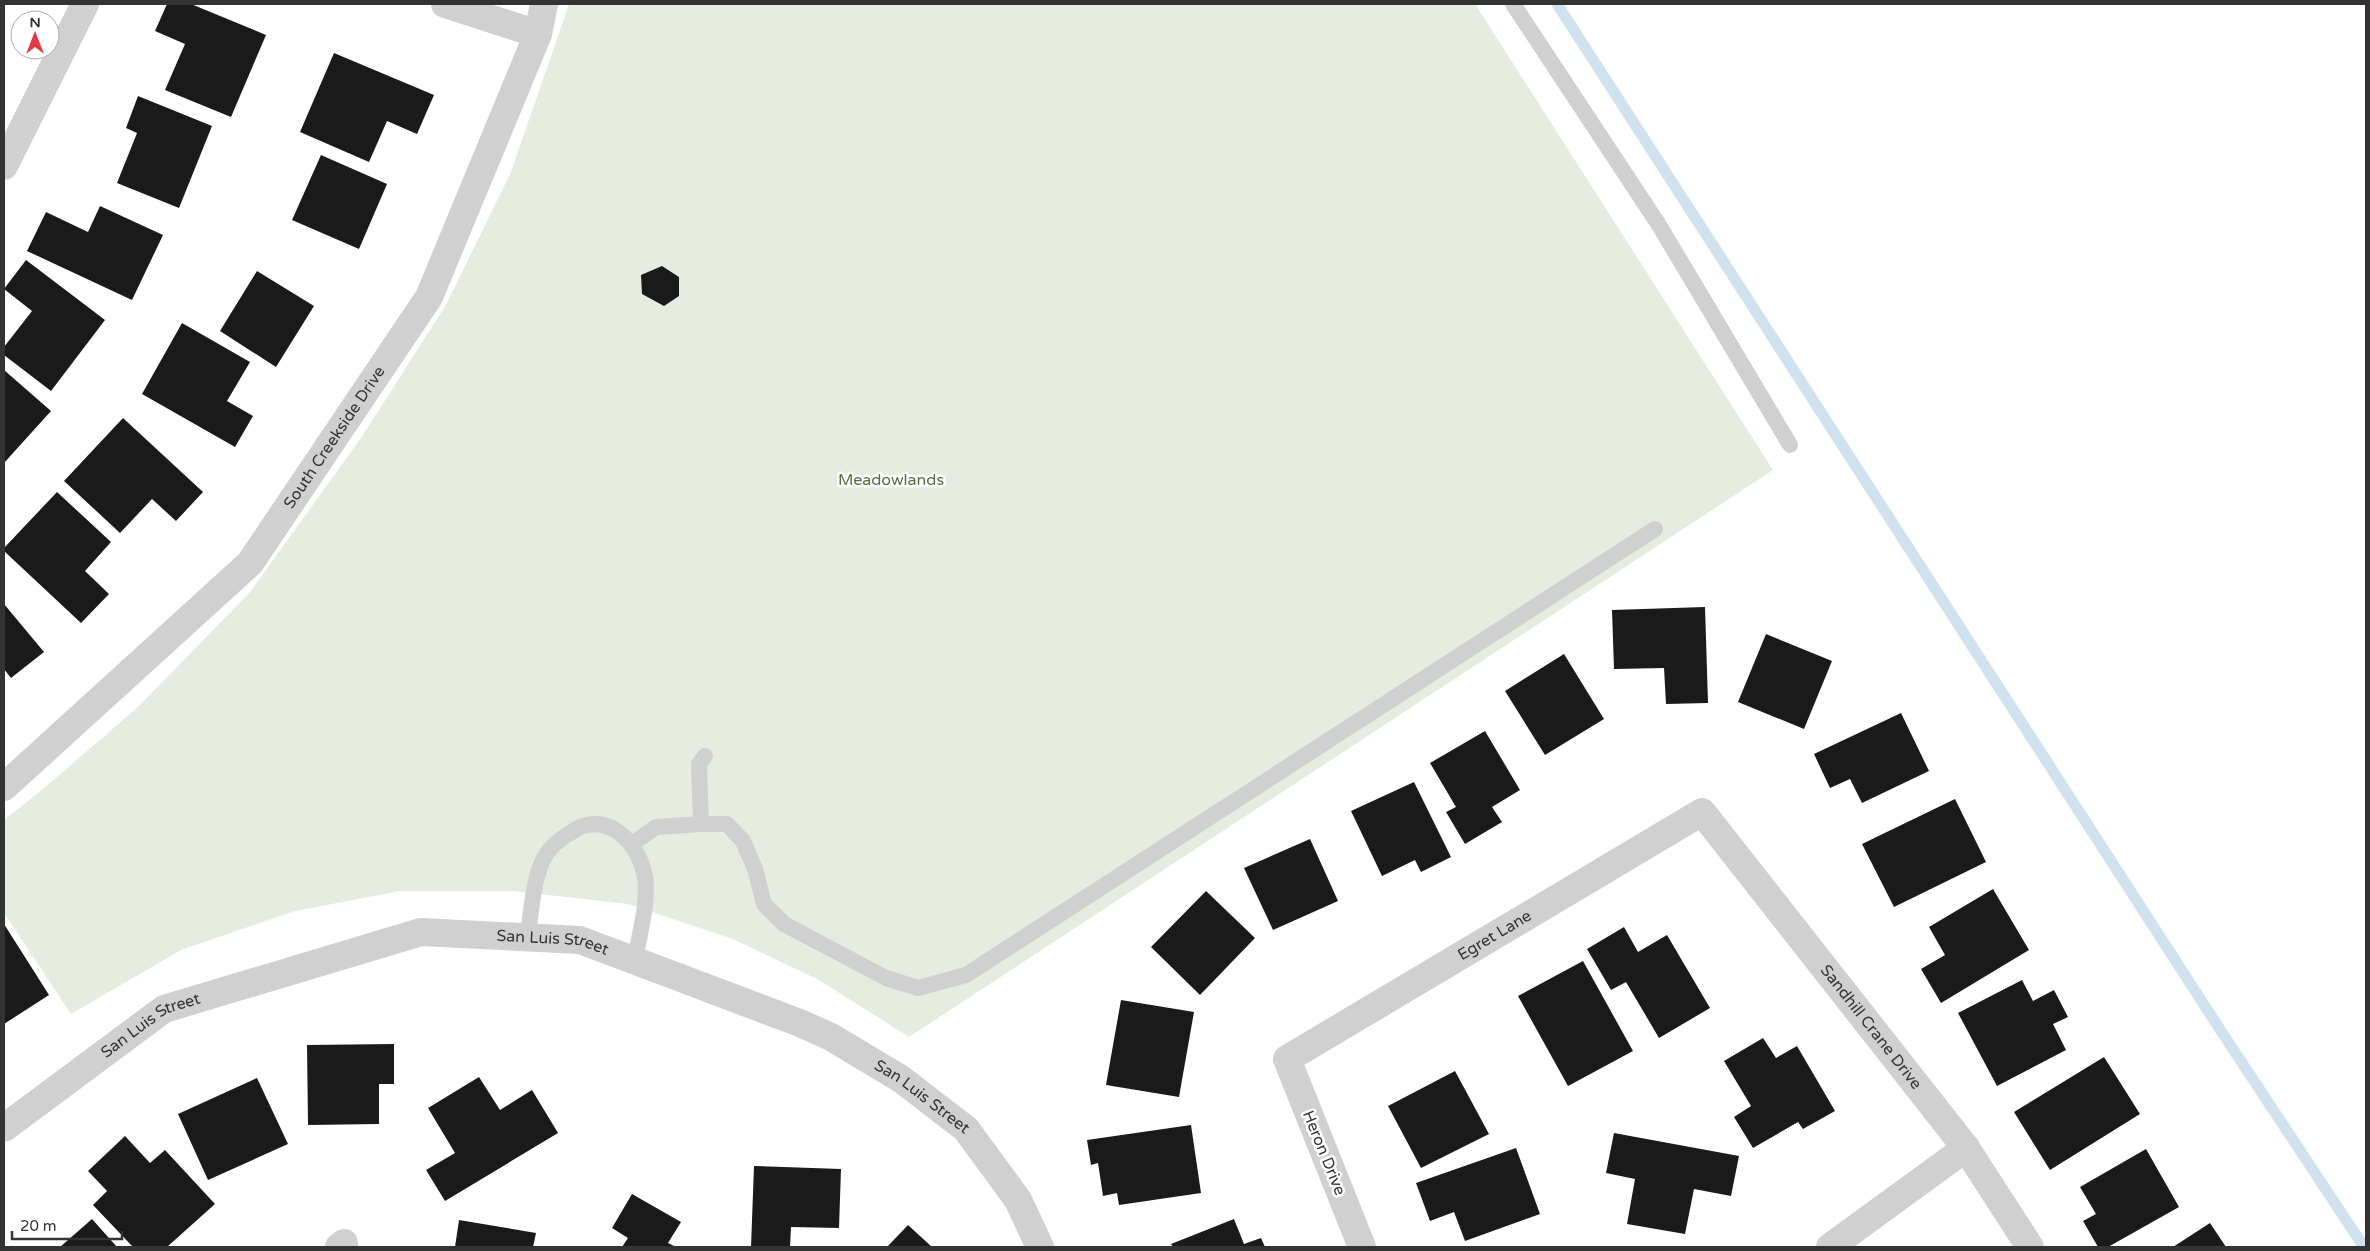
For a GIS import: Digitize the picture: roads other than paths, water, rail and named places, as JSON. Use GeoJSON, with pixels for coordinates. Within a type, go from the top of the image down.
{"type":"FeatureCollection","features":[{"type":"Feature","properties":{"kind":"street"},"geometry":{"type":"LineString","coordinates":[[4,166],[85,4]]}},
{"type":"Feature","properties":{"kind":"street"},"geometry":{"type":"LineString","coordinates":[[445,4],[538,34]]}},
{"type":"Feature","properties":{"kind":"street","name":"South Creekside Drive"},"geometry":{"type":"LineString","coordinates":[[4,787],[250,562],[429,297],[538,34],[544,4]]}},
{"type":"Feature","properties":{"kind":"street","name":"Egret Lane"},"geometry":{"type":"LineString","coordinates":[[1287,1059],[1702,812]]}},
{"type":"Feature","properties":{"kind":"street","name":"Sandhill Crane Drive"},"geometry":{"type":"LineString","coordinates":[[1702,812],[1966,1148],[2030,1247]]}},
{"type":"Feature","properties":{"kind":"street","name":"San Luis Street"},"geometry":{"type":"LineString","coordinates":[[4,1128],[164,1009],[421,932],[580,940],[800,1023],[831,1037],[901,1079],[966,1129],[1018,1200],[1040,1247]]}},
{"type":"Feature","properties":{"kind":"street","name":"Heron Drive"},"geometry":{"type":"LineString","coordinates":[[1287,1059],[1362,1247]]}},
{"type":"Feature","properties":{"kind":"street"},"geometry":{"type":"LineString","coordinates":[[1830,1247],[1966,1148]]}},
{"type":"Feature","properties":{"kind":"lane"},"geometry":{"type":"LineString","coordinates":[[1513,4],[1659,225],[1790,445]]}},
{"type":"Feature","properties":{"kind":"lane"},"geometry":{"type":"LineString","coordinates":[[632,844],[656,827],[727,824],[743,841],[754,869],[764,904],[784,924],[886,978],[918,988],[966,975],[1655,529]]}},
{"type":"Feature","properties":{"kind":"lane"},"geometry":{"type":"LineString","coordinates":[[701,824],[699,764],[705,756]]}},
{"type":"Feature","properties":{"kind":"lane"},"geometry":{"type":"LineString","coordinates":[[527,938],[537,878],[545,856],[558,840],[583,825],[602,825],[620,832],[632,844],[641,861],[646,879],[646,894],[635,960]]}},
{"type":"Feature","properties":{"kind":"waterway"},"geometry":{"type":"LineString","coordinates":[[1557,4],[2221,1031],[2364,1247]]}},
{"type":"Feature","properties":{"kind":"park label","name":"Meadowlands"},"geometry":{"type":"Point","coordinates":[891,480]}}]}
